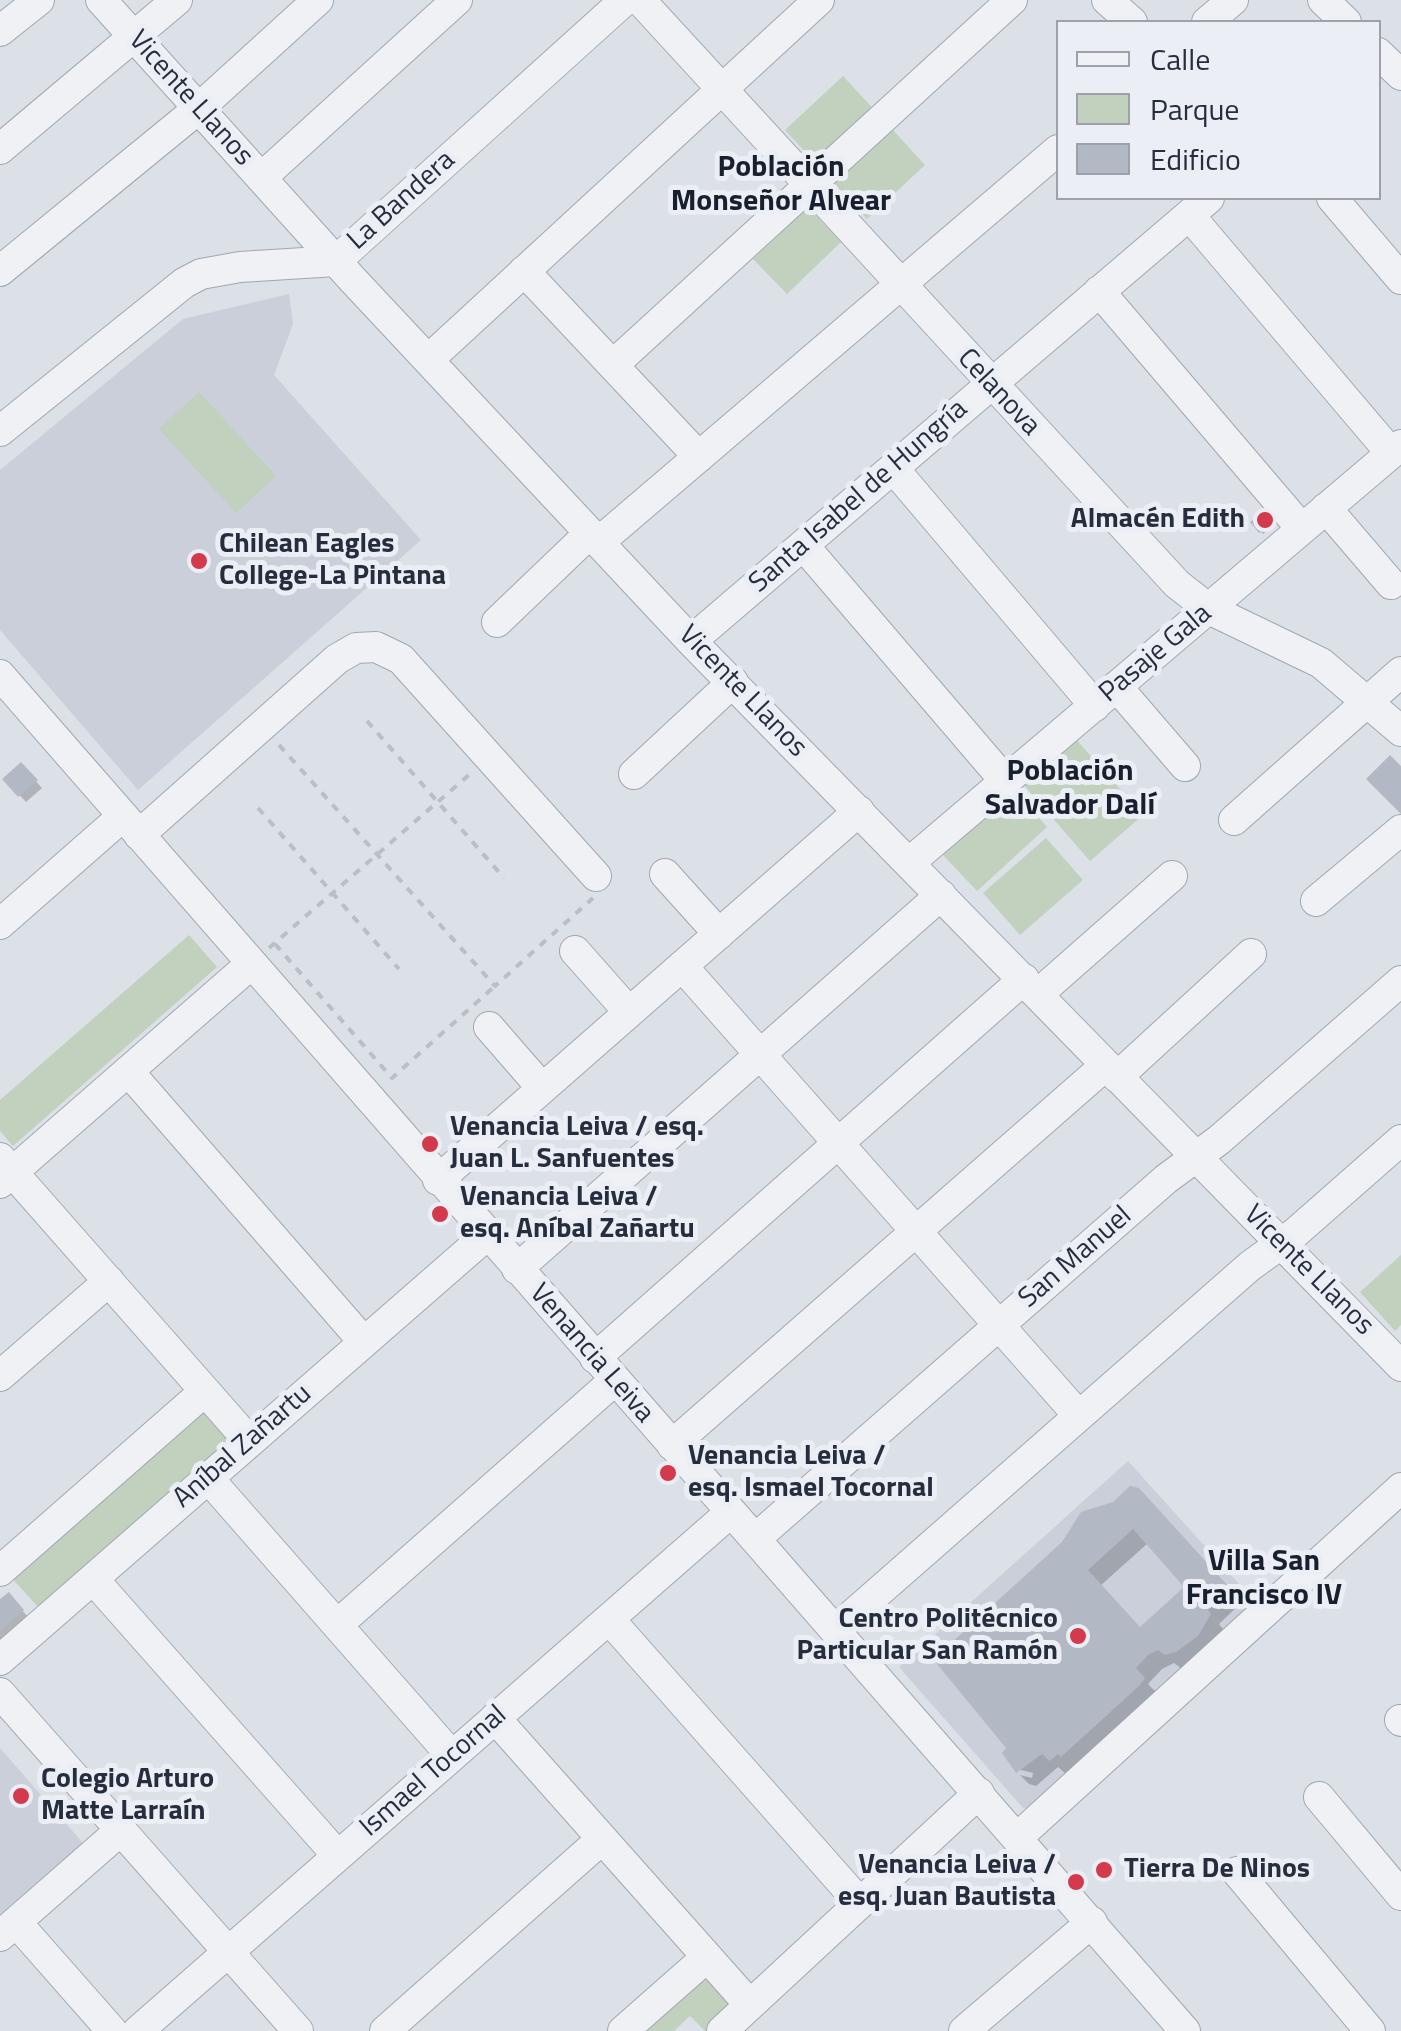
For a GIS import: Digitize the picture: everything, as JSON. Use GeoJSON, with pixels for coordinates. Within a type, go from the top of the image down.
{"type":"FeatureCollection","features":[{"type":"Feature","properties":{"kind":"street"},"geometry":{"type":"LineString","coordinates":[[0,31],[39,0]]}},
{"type":"Feature","properties":{"kind":"street","name":"Vicente Llanos"},"geometry":{"type":"LineString","coordinates":[[101,0],[428,360],[691,640],[1401,1366]]}},
{"type":"Feature","properties":{"kind":"street"},"geometry":{"type":"LineString","coordinates":[[0,149],[177,0]]}},
{"type":"Feature","properties":{"kind":"street"},"geometry":{"type":"LineString","coordinates":[[0,270],[198,109],[318,0]]}},
{"type":"Feature","properties":{"kind":"street"},"geometry":{"type":"LineString","coordinates":[[261,178],[457,0]]}},
{"type":"Feature","properties":{"kind":"street","name":"La Bandera"},"geometry":{"type":"LineString","coordinates":[[0,431],[184,283],[201,274],[336,260],[625,0]]}},
{"type":"Feature","properties":{"kind":"street","name":"Celanova"},"geometry":{"type":"LineString","coordinates":[[640,0],[1177,584],[1209,609],[1321,662],[1401,731]]}},
{"type":"Feature","properties":{"kind":"street"},"geometry":{"type":"LineString","coordinates":[[428,360],[819,0]]}},
{"type":"Feature","properties":{"kind":"street"},"geometry":{"type":"LineString","coordinates":[[613,365],[1012,0]]}},
{"type":"Feature","properties":{"kind":"street"},"geometry":{"type":"LineString","coordinates":[[1107,0],[1130,20]]}},
{"type":"Feature","properties":{"kind":"street"},"geometry":{"type":"LineString","coordinates":[[1209,20],[1234,0]]}},
{"type":"Feature","properties":{"kind":"street"},"geometry":{"type":"LineString","coordinates":[[1322,0],[1344,20]]}},
{"type":"Feature","properties":{"kind":"street"},"geometry":{"type":"LineString","coordinates":[[497,622],[595,538],[699,457],[1056,152]]}},
{"type":"Feature","properties":{"kind":"street"},"geometry":{"type":"LineString","coordinates":[[1334,200],[1401,279]]}},
{"type":"Feature","properties":{"kind":"street"},"geometry":{"type":"LineString","coordinates":[[1199,206],[1396,449]]}},
{"type":"Feature","properties":{"kind":"street","name":"Santa Isabel de Hungría"},"geometry":{"type":"LineString","coordinates":[[691,640],[1199,206]]}},
{"type":"Feature","properties":{"kind":"street"},"geometry":{"type":"LineString","coordinates":[[524,271],[699,457]]}},
{"type":"Feature","properties":{"kind":"street"},"geometry":{"type":"LineString","coordinates":[[1100,291],[1302,529]]}},
{"type":"Feature","properties":{"kind":"street","name":"Pasaje Gala"},"geometry":{"type":"LineString","coordinates":[[910,862],[1396,449]]}},
{"type":"Feature","properties":{"kind":"street"},"geometry":{"type":"LineString","coordinates":[[894,468],[1106,696],[1185,766]]}},
{"type":"Feature","properties":{"kind":"street"},"geometry":{"type":"LineString","coordinates":[[1326,508],[1391,584]]}},
{"type":"Feature","properties":{"kind":"street"},"geometry":{"type":"LineString","coordinates":[[803,545],[1006,782]]}},
{"type":"Feature","properties":{"kind":"street"},"geometry":{"type":"LineString","coordinates":[[0,924],[262,726],[346,652],[376,647],[401,659],[596,876]]}},
{"type":"Feature","properties":{"kind":"street"},"geometry":{"type":"LineString","coordinates":[[1234,820],[1401,672]]}},
{"type":"Feature","properties":{"kind":"street","name":"Venancia Leiva"},"geometry":{"type":"LineString","coordinates":[[0,674],[1185,2031]]}},
{"type":"Feature","properties":{"kind":"street"},"geometry":{"type":"LineString","coordinates":[[634,774],[733,682]]}},
{"type":"Feature","properties":{"kind":"street"},"geometry":{"type":"LineString","coordinates":[[438,1180],[859,810]]}},
{"type":"Feature","properties":{"kind":"street"},"geometry":{"type":"LineString","coordinates":[[1316,901],[1401,830]]}},
{"type":"Feature","properties":{"kind":"street"},"geometry":{"type":"LineString","coordinates":[[665,874],[718,934]]}},
{"type":"Feature","properties":{"kind":"street"},"geometry":{"type":"LineString","coordinates":[[337,1625],[838,1143],[1172,876]]}},
{"type":"Feature","properties":{"kind":"street"},"geometry":{"type":"LineString","coordinates":[[517,1269],[942,895]]}},
{"type":"Feature","properties":{"kind":"street"},"geometry":{"type":"LineString","coordinates":[[575,950],[629,1012]]}},
{"type":"Feature","properties":{"kind":"street"},"geometry":{"type":"LineString","coordinates":[[672,1446],[916,1232],[1251,954]]}},
{"type":"Feature","properties":{"kind":"street"},"geometry":{"type":"LineString","coordinates":[[250,1442],[108,1281],[4,1172],[128,1072],[251,964]]}},
{"type":"Feature","properties":{"kind":"street"},"geometry":{"type":"LineString","coordinates":[[682,966],[1078,1416]]}},
{"type":"Feature","properties":{"kind":"street","name":"San Manuel"},"geometry":{"type":"LineString","coordinates":[[755,1539],[1401,982]]}},
{"type":"Feature","properties":{"kind":"street"},"geometry":{"type":"LineString","coordinates":[[489,1027],[542,1088]]}},
{"type":"Feature","properties":{"kind":"street"},"geometry":{"type":"LineString","coordinates":[[128,1072],[364,1342]]}},
{"type":"Feature","properties":{"kind":"street"},"geometry":{"type":"LineString","coordinates":[[835,1630],[1401,1140]]}},
{"type":"Feature","properties":{"kind":"street","name":"Aníbal Zañartu"},"geometry":{"type":"LineString","coordinates":[[0,1660],[486,1235]]}},
{"type":"Feature","properties":{"kind":"street"},"geometry":{"type":"LineString","coordinates":[[0,1376],[108,1281]]}},
{"type":"Feature","properties":{"kind":"street"},"geometry":{"type":"LineString","coordinates":[[0,1571],[205,1391]]}},
{"type":"Feature","properties":{"kind":"street"},"geometry":{"type":"LineString","coordinates":[[208,1478],[452,1756]]}},
{"type":"Feature","properties":{"kind":"street"},"geometry":{"type":"LineString","coordinates":[[1018,1837],[1401,1488]]}},
{"type":"Feature","properties":{"kind":"street","name":"Ismael Tocornal"},"geometry":{"type":"LineString","coordinates":[[138,2031],[731,1512]]}},
{"type":"Feature","properties":{"kind":"street"},"geometry":{"type":"LineString","coordinates":[[92,1579],[338,1856]]}},
{"type":"Feature","properties":{"kind":"street"},"geometry":{"type":"LineString","coordinates":[[609,1619],[860,1903]]}},
{"type":"Feature","properties":{"kind":"street"},"geometry":{"type":"LineString","coordinates":[[0,1692],[298,2031]]}},
{"type":"Feature","properties":{"kind":"street"},"geometry":{"type":"LineString","coordinates":[[496,1718],[750,2005]]}},
{"type":"Feature","properties":{"kind":"street"},"geometry":{"type":"LineString","coordinates":[[722,2031],[979,1793]]}},
{"type":"Feature","properties":{"kind":"street"},"geometry":{"type":"LineString","coordinates":[[1319,1797],[1401,1895]]}},
{"type":"Feature","properties":{"kind":"street"},"geometry":{"type":"LineString","coordinates":[[112,2031],[8,1929],[121,1830]]}},
{"type":"Feature","properties":{"kind":"street"},"geometry":{"type":"LineString","coordinates":[[385,2031],[602,1839]]}},
{"type":"Feature","properties":{"kind":"street"},"geometry":{"type":"LineString","coordinates":[[1237,1872],[1370,2031]]}},
{"type":"Feature","properties":{"kind":"street"},"geometry":{"type":"LineString","coordinates":[[964,2031],[1092,1922]]}},
{"type":"Feature","properties":{"kind":"street"},"geometry":{"type":"LineString","coordinates":[[623,2031],[707,1957]]}},
{"type":"Feature","properties":{"kind":"path"},"geometry":{"type":"LineString","coordinates":[[366,721],[504,878]]}},
{"type":"Feature","properties":{"kind":"path"},"geometry":{"type":"LineString","coordinates":[[262,726],[494,986]]}},
{"type":"Feature","properties":{"kind":"path"},"geometry":{"type":"LineString","coordinates":[[251,964],[490,756]]}},
{"type":"Feature","properties":{"kind":"path"},"geometry":{"type":"LineString","coordinates":[[258,808],[399,969]]}},
{"type":"Feature","properties":{"kind":"path"},"geometry":{"type":"LineString","coordinates":[[275,943],[392,1078],[599,893],[596,876]]}},
{"type":"Feature","properties":{"kind":"shaded area","name":"Chilean Eagles College-La Pintana"},"geometry":{"type":"Polygon","coordinates":[[[289,294],[293,324],[274,375],[421,540],[138,790],[0,630],[0,470],[183,319],[289,294]]]}},
{"type":"Feature","properties":{"kind":"shaded area","name":"Centro Politécnico Particular San Ramón"},"geometry":{"type":"Polygon","coordinates":[[[1128,1461],[1258,1605],[1036,1808],[1023,1808],[899,1667],[1128,1461]]]}},
{"type":"Feature","properties":{"kind":"shaded area","name":"Colegio Arturo Matte Larraín"},"geometry":{"type":"Polygon","coordinates":[[[0,1748],[83,1843],[0,1915],[0,1748]]]}},
{"type":"Feature","properties":{"kind":"green space"},"geometry":{"type":"Polygon","coordinates":[[[843,76],[925,165],[867,219],[785,130],[843,76]]]}},
{"type":"Feature","properties":{"kind":"green space"},"geometry":{"type":"Polygon","coordinates":[[[808,207],[841,242],[787,294],[753,259],[808,207]]]}},
{"type":"Feature","properties":{"kind":"green space"},"geometry":{"type":"Polygon","coordinates":[[[199,392],[276,476],[236,513],[159,429],[199,392]]]}},
{"type":"Feature","properties":{"kind":"green space"},"geometry":{"type":"Polygon","coordinates":[[[1074,737],[1143,815],[1090,861],[1022,783],[1074,737]]]}},
{"type":"Feature","properties":{"kind":"green space"},"geometry":{"type":"Polygon","coordinates":[[[1014,790],[1047,827],[977,891],[943,855],[1014,790]]]}},
{"type":"Feature","properties":{"kind":"green space"},"geometry":{"type":"Polygon","coordinates":[[[1046,838],[1083,880],[1020,935],[983,893],[1046,838]]]}},
{"type":"Feature","properties":{"kind":"green space"},"geometry":{"type":"Polygon","coordinates":[[[189,935],[217,967],[13,1146],[0,1131],[0,1100],[189,935]]]}},
{"type":"Feature","properties":{"kind":"green space"},"geometry":{"type":"Polygon","coordinates":[[[1401,1255],[1401,1325],[1395,1331],[1360,1292],[1401,1255]]]}},
{"type":"Feature","properties":{"kind":"green space"},"geometry":{"type":"Polygon","coordinates":[[[201,1404],[234,1441],[41,1610],[8,1574],[201,1404]]]}},
{"type":"Feature","properties":{"kind":"green space"},"geometry":{"type":"Polygon","coordinates":[[[701,1969],[734,2004],[705,2031],[690,2016],[674,2031],[635,2031],[701,1969]]]}},
{"type":"Feature","properties":{"kind":"building","name":"Almacén Edith"},"geometry":{"type":"Polygon","coordinates":[[[1270,507],[1279,517],[1259,533],[1250,522],[1270,507]]]}},
{"type":"Feature","properties":{"kind":"building"},"geometry":{"type":"Polygon","coordinates":[[[1390,755],[1401,766],[1401,814],[1366,779],[1390,755]]]}},
{"type":"Feature","properties":{"kind":"building"},"geometry":{"type":"Polygon","coordinates":[[[21,762],[38,780],[18,797],[2,779],[21,762]]]}},
{"type":"Feature","properties":{"kind":"building","name":"Centro Politécnico Particular San Ramón"},"geometry":{"type":"Polygon","coordinates":[[[1130,1486],[1139,1488],[1229,1587],[1207,1608],[1211,1614],[1198,1636],[1176,1652],[1165,1655],[1158,1650],[1148,1655],[1136,1668],[1145,1678],[1139,1686],[1061,1757],[1058,1754],[1050,1761],[1042,1754],[1016,1773],[1002,1753],[1006,1748],[933,1659],[934,1653],[944,1642],[949,1645],[1062,1542],[1081,1512],[1113,1502],[1130,1486]],[[1133,1529],[1088,1570],[1140,1627],[1184,1587],[1133,1529]]]}},
{"type":"Feature","properties":{"kind":"building"},"geometry":{"type":"Polygon","coordinates":[[[9,1592],[24,1610],[0,1631],[0,1599],[9,1592]]]}},
{"type":"Feature","properties":{"kind":"place","name":"Almacén Edith"},"geometry":{"type":"Point","coordinates":[1265,520]}},
{"type":"Feature","properties":{"kind":"place","name":"Chilean Eagles College-La Pintana"},"geometry":{"type":"Point","coordinates":[199,561]}},
{"type":"Feature","properties":{"kind":"place","name":"Venancia Leiva / esq. Juan L. Sanfuentes"},"geometry":{"type":"Point","coordinates":[430,1144]}},
{"type":"Feature","properties":{"kind":"place","name":"Venancia Leiva / esq. Aníbal Zañartu"},"geometry":{"type":"Point","coordinates":[440,1214]}},
{"type":"Feature","properties":{"kind":"place","name":"Venancia Leiva / esq. Ismael Tocornal"},"geometry":{"type":"Point","coordinates":[668,1473]}},
{"type":"Feature","properties":{"kind":"place","name":"Centro Politécnico Particular San Ramón"},"geometry":{"type":"Point","coordinates":[1078,1636]}},
{"type":"Feature","properties":{"kind":"place","name":"Colegio Arturo Matte Larraín"},"geometry":{"type":"Point","coordinates":[21,1796]}},
{"type":"Feature","properties":{"kind":"place","name":"Tierra De Ninos"},"geometry":{"type":"Point","coordinates":[1104,1870]}},
{"type":"Feature","properties":{"kind":"place","name":"Venancia Leiva / esq. Juan Bautista"},"geometry":{"type":"Point","coordinates":[1076,1882]}},
{"type":"Feature","properties":{"kind":"district","name":"Población Monseñor Alvear"},"geometry":{"type":"Point","coordinates":[781,186]}},
{"type":"Feature","properties":{"kind":"district","name":"Población Salvador Dalí"},"geometry":{"type":"Point","coordinates":[1070,790]}},
{"type":"Feature","properties":{"kind":"district","name":"Villa San Francisco IV"},"geometry":{"type":"Point","coordinates":[1264,1580]}}]}
